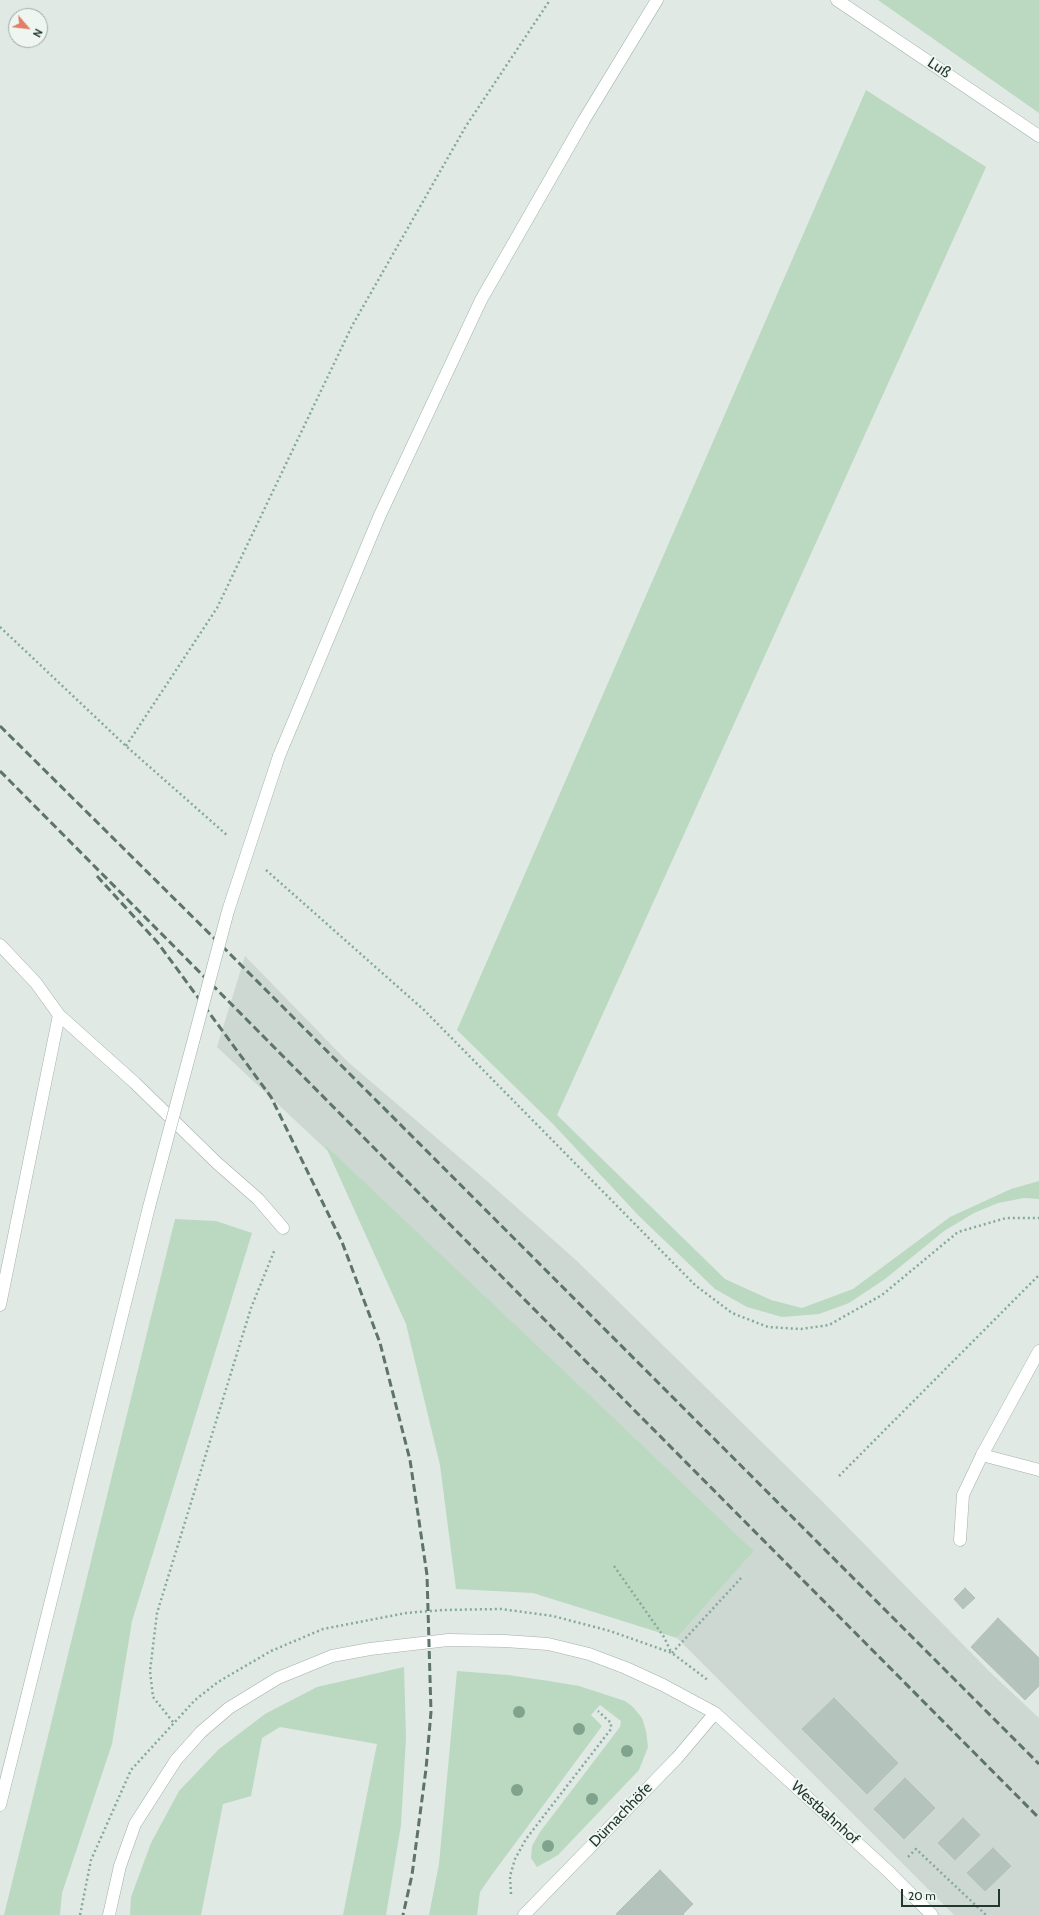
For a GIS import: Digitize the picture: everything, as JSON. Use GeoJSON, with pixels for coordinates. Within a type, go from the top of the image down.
{"type":"FeatureCollection","features":[{"type":"Feature","properties":{"kind":"street"},"geometry":{"type":"LineString","coordinates":[[0,1805],[148,1207],[228,911],[279,756],[380,515],[481,300],[584,120],[657,0]]}},
{"type":"Feature","properties":{"kind":"street","name":"Luß"},"geometry":{"type":"LineString","coordinates":[[837,0],[1039,136]]}},
{"type":"Feature","properties":{"kind":"street"},"geometry":{"type":"LineString","coordinates":[[0,945],[36,983],[59,1015],[135,1083],[217,1163],[258,1199],[283,1228]]}},
{"type":"Feature","properties":{"kind":"street"},"geometry":{"type":"LineString","coordinates":[[0,1305],[59,1015]]}},
{"type":"Feature","properties":{"kind":"street"},"geometry":{"type":"LineString","coordinates":[[960,1540],[963,1494],[982,1455],[1039,1351]]}},
{"type":"Feature","properties":{"kind":"street"},"geometry":{"type":"LineString","coordinates":[[982,1455],[1039,1470]]}},
{"type":"Feature","properties":{"kind":"street","name":"Westbahnhof"},"geometry":{"type":"LineString","coordinates":[[109,1915],[120,1866],[135,1824],[176,1760],[201,1732],[229,1708],[278,1678],[332,1656],[378,1648],[448,1640],[505,1641],[548,1644],[589,1654],[626,1668],[663,1685],[715,1713],[890,1872],[932,1915]]}},
{"type":"Feature","properties":{"kind":"street","name":"Dürnachhöfe"},"geometry":{"type":"LineString","coordinates":[[524,1915],[677,1758],[715,1713]]}},
{"type":"Feature","properties":{"kind":"path"},"geometry":{"type":"LineString","coordinates":[[126,746],[217,608],[360,312],[466,126],[550,0]]}},
{"type":"Feature","properties":{"kind":"path"},"geometry":{"type":"LineString","coordinates":[[0,627],[126,746],[233,841]]}},
{"type":"Feature","properties":{"kind":"path"},"geometry":{"type":"LineString","coordinates":[[263,868],[424,1010],[695,1286],[732,1313],[768,1327],[801,1329],[829,1325],[882,1295],[958,1232],[1006,1218],[1039,1218]]}},
{"type":"Feature","properties":{"kind":"path"},"geometry":{"type":"LineString","coordinates":[[173,1722],[153,1697],[150,1671],[157,1613],[251,1308],[283,1228]]}},
{"type":"Feature","properties":{"kind":"path"},"geometry":{"type":"LineString","coordinates":[[839,1476],[1039,1275]]}},
{"type":"Feature","properties":{"kind":"path"},"geometry":{"type":"LineString","coordinates":[[614,1566],[664,1636],[672,1653]]}},
{"type":"Feature","properties":{"kind":"path"},"geometry":{"type":"LineString","coordinates":[[672,1653],[742,1576]]}},
{"type":"Feature","properties":{"kind":"path"},"geometry":{"type":"LineString","coordinates":[[80,1915],[91,1860],[111,1810],[131,1770],[173,1722],[195,1700],[218,1682],[271,1651],[323,1630],[406,1612],[502,1609],[553,1616],[610,1631],[672,1653],[714,1685]]}},
{"type":"Feature","properties":{"kind":"path"},"geometry":{"type":"LineString","coordinates":[[513,1898],[509,1886],[510,1876],[515,1859],[526,1839],[611,1729],[611,1723],[598,1711]]}},
{"type":"Feature","properties":{"kind":"path"},"geometry":{"type":"LineString","coordinates":[[906,1860],[916,1849],[986,1915]]}},
{"type":"Feature","properties":{"kind":"shaded area"},"geometry":{"type":"Polygon","coordinates":[[[245,956],[348,1062],[487,1181],[577,1261],[823,1502],[992,1674],[1039,1718],[1039,1915],[954,1915],[677,1638],[754,1551],[217,1047],[245,956]]]}},
{"type":"Feature","properties":{"kind":"green space"},"geometry":{"type":"Polygon","coordinates":[[[878,0],[1039,0],[1039,113],[878,0]]]}},
{"type":"Feature","properties":{"kind":"green space"},"geometry":{"type":"Polygon","coordinates":[[[866,90],[986,167],[557,1115],[725,1279],[771,1300],[802,1308],[853,1289],[950,1217],[1011,1189],[1039,1181],[1039,1199],[1024,1198],[998,1203],[974,1213],[944,1231],[885,1279],[849,1303],[819,1314],[782,1317],[747,1307],[715,1289],[639,1216],[553,1124],[457,1030],[866,90]]]}},
{"type":"Feature","properties":{"kind":"green space"},"geometry":{"type":"Polygon","coordinates":[[[325,1145],[754,1551],[677,1638],[533,1593],[456,1589],[440,1465],[406,1324],[325,1145]]]}},
{"type":"Feature","properties":{"kind":"green space"},"geometry":{"type":"Polygon","coordinates":[[[175,1219],[216,1221],[252,1233],[132,1621],[112,1744],[62,1893],[60,1915],[4,1915],[175,1219]]]}},
{"type":"Feature","properties":{"kind":"green space"},"geometry":{"type":"Polygon","coordinates":[[[404,1667],[406,1738],[401,1825],[386,1915],[343,1915],[377,1744],[280,1727],[262,1738],[251,1796],[223,1804],[201,1915],[130,1915],[131,1897],[151,1843],[179,1791],[219,1749],[265,1714],[317,1687],[404,1667]]]}},
{"type":"Feature","properties":{"kind":"green space"},"geometry":{"type":"Polygon","coordinates":[[[457,1671],[508,1675],[579,1686],[625,1701],[633,1707],[642,1718],[646,1731],[648,1747],[639,1770],[558,1855],[537,1867],[531,1858],[532,1846],[540,1832],[620,1727],[621,1721],[600,1705],[591,1715],[602,1726],[480,1892],[477,1915],[429,1915],[439,1864],[457,1671]]]}},
{"type":"Feature","properties":{"kind":"building"},"geometry":{"type":"Polygon","coordinates":[[[965,1588],[975,1598],[963,1609],[954,1599],[965,1588]]]}},
{"type":"Feature","properties":{"kind":"building"},"geometry":{"type":"Polygon","coordinates":[[[998,1618],[1039,1658],[1039,1686],[1025,1700],[971,1647],[998,1618]]]}},
{"type":"Feature","properties":{"kind":"building"},"geometry":{"type":"Polygon","coordinates":[[[834,1698],[898,1763],[867,1794],[802,1729],[834,1698]]]}},
{"type":"Feature","properties":{"kind":"building"},"geometry":{"type":"Polygon","coordinates":[[[905,1778],[935,1808],[904,1839],[874,1809],[905,1778]]]}},
{"type":"Feature","properties":{"kind":"building"},"geometry":{"type":"Polygon","coordinates":[[[963,1818],[980,1835],[955,1860],[938,1843],[963,1818]]]}},
{"type":"Feature","properties":{"kind":"building"},"geometry":{"type":"Polygon","coordinates":[[[993,1848],[1011,1866],[985,1891],[967,1873],[993,1848]]]}},
{"type":"Feature","properties":{"kind":"building"},"geometry":{"type":"Polygon","coordinates":[[[660,1870],[693,1904],[683,1914],[684,1915],[616,1914],[660,1870]]]}},
{"type":"Feature","properties":{"kind":"railway"},"geometry":{"type":"LineString","coordinates":[[0,726],[224,948],[1039,1764]]}},
{"type":"Feature","properties":{"kind":"railway"},"geometry":{"type":"LineString","coordinates":[[0,771],[1039,1818]]}},
{"type":"Feature","properties":{"kind":"railway"},"geometry":{"type":"LineString","coordinates":[[97,876],[158,943],[271,1097],[342,1242],[380,1343],[410,1460],[427,1575],[431,1712],[426,1769],[412,1875],[403,1915]]}}]}
